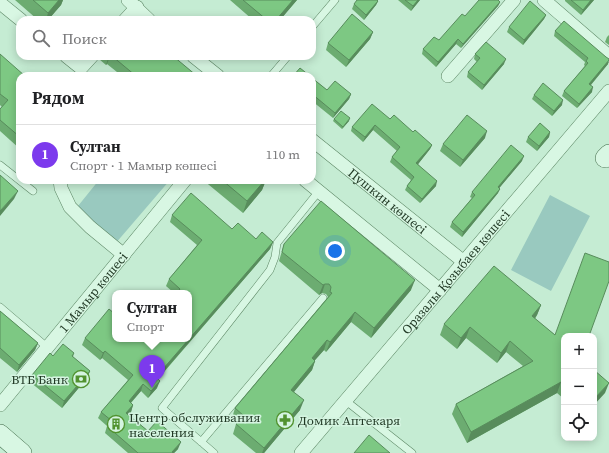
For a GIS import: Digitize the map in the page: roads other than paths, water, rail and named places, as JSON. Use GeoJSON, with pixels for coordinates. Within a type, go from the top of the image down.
{"type":"FeatureCollection","features":[{"type":"Feature","properties":{"kind":"main road"},"geometry":{"type":"LineString","coordinates":[[0,434],[22,453]]}},
{"type":"Feature","properties":{"kind":"street"},"geometry":{"type":"LineString","coordinates":[[448,76],[514,0]]}},
{"type":"Feature","properties":{"kind":"street"},"geometry":{"type":"LineString","coordinates":[[544,0],[609,56]]}},
{"type":"Feature","properties":{"kind":"street"},"geometry":{"type":"LineString","coordinates":[[0,3],[16,16]]}},
{"type":"Feature","properties":{"kind":"street"},"geometry":{"type":"LineString","coordinates":[[127,16],[132,4],[145,16]]}},
{"type":"Feature","properties":{"kind":"street"},"geometry":{"type":"LineString","coordinates":[[70,60],[80,72],[89,60]]}},
{"type":"Feature","properties":{"kind":"street"},"geometry":{"type":"LineString","coordinates":[[198,60],[213,72]]}},
{"type":"Feature","properties":{"kind":"street","name":"Оразалы Қозыбаев көшесі"},"geometry":{"type":"LineString","coordinates":[[301,453],[609,91]]}},
{"type":"Feature","properties":{"kind":"street","name":"Пушкин көшесі"},"geometry":{"type":"LineString","coordinates":[[316,143],[464,262]]}},
{"type":"Feature","properties":{"kind":"street"},"geometry":{"type":"LineString","coordinates":[[60,184],[70,206],[90,227],[124,255]]}},
{"type":"Feature","properties":{"kind":"street","name":"1 Мамыр көшесі"},"geometry":{"type":"LineString","coordinates":[[0,405],[182,184]]}},
{"type":"Feature","properties":{"kind":"street"},"geometry":{"type":"LineString","coordinates":[[310,184],[440,290]]}},
{"type":"Feature","properties":{"kind":"lane"},"geometry":{"type":"LineString","coordinates":[[316,22],[334,0]]}},
{"type":"Feature","properties":{"kind":"lane"},"geometry":{"type":"LineString","coordinates":[[274,72],[285,60]]}},
{"type":"Feature","properties":{"kind":"lane"},"geometry":{"type":"LineString","coordinates":[[0,164],[16,178]]}},
{"type":"Feature","properties":{"kind":"lane"},"geometry":{"type":"LineString","coordinates":[[24,184],[33,192]]}},
{"type":"Feature","properties":{"kind":"lane"},"geometry":{"type":"LineString","coordinates":[[214,453],[162,408],[270,270],[275,257],[277,243],[319,191]]}},
{"type":"Feature","properties":{"kind":"lane"},"geometry":{"type":"LineString","coordinates":[[201,442],[323,298]]}},
{"type":"Feature","properties":{"kind":"lane"},"geometry":{"type":"LineString","coordinates":[[0,307],[48,348]]}},
{"type":"Feature","properties":{"kind":"lane"},"geometry":{"type":"LineString","coordinates":[[346,401],[412,453]]}},
{"type":"Feature","properties":{"kind":"place","name":"ВТБ Банк"},"geometry":{"type":"Point","coordinates":[81,379]}},
{"type":"Feature","properties":{"kind":"place","name":"Султан"},"geometry":{"type":"Point","coordinates":[152,388]}},
{"type":"Feature","properties":{"kind":"place","name":"Домик Аптекаря"},"geometry":{"type":"Point","coordinates":[285,420]}},
{"type":"Feature","properties":{"kind":"place","name":"Центр обслуживания населения"},"geometry":{"type":"Point","coordinates":[116,424]}}]}
